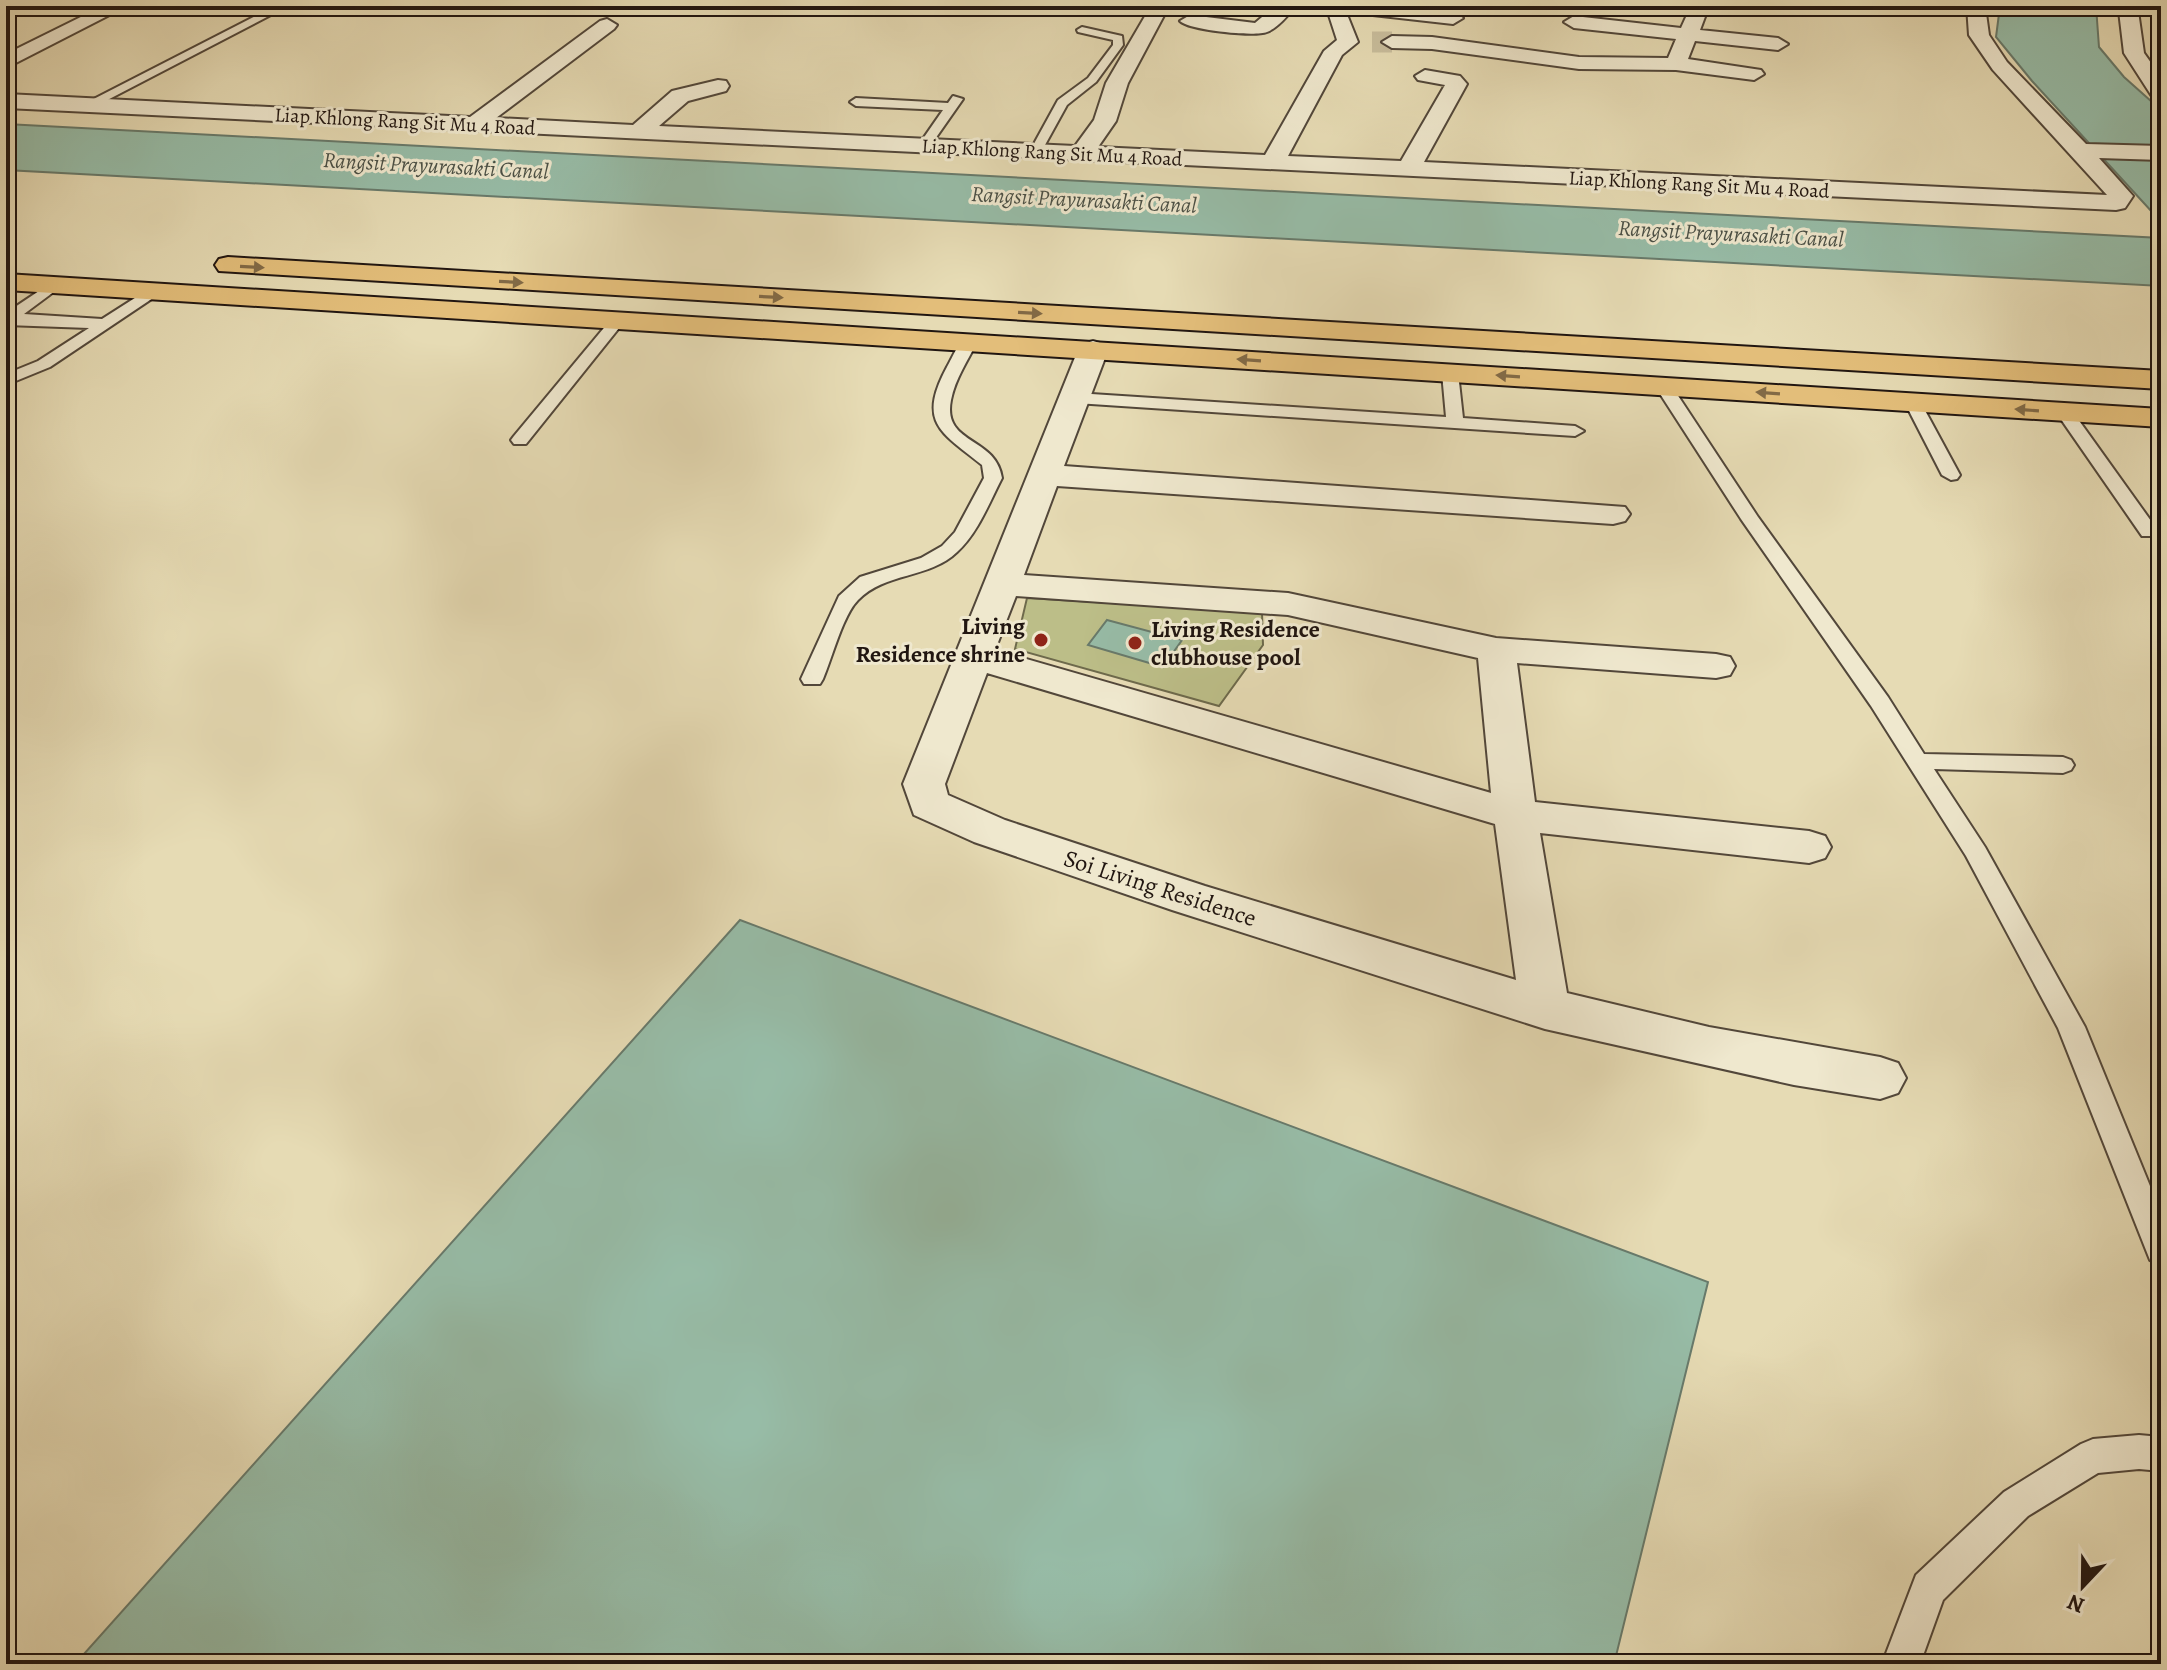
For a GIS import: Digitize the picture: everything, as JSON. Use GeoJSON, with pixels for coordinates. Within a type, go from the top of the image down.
{"type":"FeatureCollection","features":[{"type":"Feature","properties":{"kind":"main road"},"geometry":{"type":"LineString","coordinates":[[196,263],[2161,380]]}},
{"type":"Feature","properties":{"kind":"main road"},"geometry":{"type":"LineString","coordinates":[[6,282],[2161,418]]}},
{"type":"Feature","properties":{"kind":"main road"},"geometry":{"type":"LineString","coordinates":[[1156,354],[1165,321]]}},
{"type":"Feature","properties":{"kind":"street"},"geometry":{"type":"LineString","coordinates":[[6,62],[118,6]]}},
{"type":"Feature","properties":{"kind":"street"},"geometry":{"type":"LineString","coordinates":[[1081,154],[1105,121],[1117,83],[1160,6]]}},
{"type":"Feature","properties":{"kind":"street"},"geometry":{"type":"LineString","coordinates":[[1190,21],[1256,29],[1263,27],[1286,6]]}},
{"type":"Feature","properties":{"kind":"street"},"geometry":{"type":"LineString","coordinates":[[1272,163],[1338,43],[1335,6]]}},
{"type":"Feature","properties":{"kind":"street"},"geometry":{"type":"LineString","coordinates":[[1347,6],[1480,21]]}},
{"type":"Feature","properties":{"kind":"street"},"geometry":{"type":"LineString","coordinates":[[1976,6],[1979,35],[2000,66],[2087,151],[2161,153]]}},
{"type":"Feature","properties":{"kind":"street"},"geometry":{"type":"LineString","coordinates":[[2132,6],[2128,11],[2134,53],[2161,93]]}},
{"type":"Feature","properties":{"kind":"street"},"geometry":{"type":"LineString","coordinates":[[1676,64],[1689,34],[1707,7]]}},
{"type":"Feature","properties":{"kind":"street"},"geometry":{"type":"LineString","coordinates":[[1574,22],[1778,44]]}},
{"type":"Feature","properties":{"kind":"street"},"geometry":{"type":"LineString","coordinates":[[474,124],[607,25]]}},
{"type":"Feature","properties":{"kind":"street"},"geometry":{"type":"LineString","coordinates":[[1338,43],[1381,38],[1579,63],[1676,64],[1754,74]]}},
{"type":"Feature","properties":{"kind":"street"},"geometry":{"type":"LineString","coordinates":[[1408,170],[1456,84],[1453,80],[1425,76]]}},
{"type":"Feature","properties":{"kind":"street"},"geometry":{"type":"LineString","coordinates":[[638,132],[680,96],[718,86]]}},
{"type":"Feature","properties":{"kind":"street","name":"Liap Khlong Rang Sit Mu 4 Road"},"geometry":{"type":"LineString","coordinates":[[6,101],[2116,203],[2121,196],[2087,151]]}},
{"type":"Feature","properties":{"kind":"street","name":"Soi Living Residence"},"geometry":{"type":"LineString","coordinates":[[1093,350],[924,784],[929,804],[959,821],[1145,883],[1545,1009],[1702,1048],[1782,1064],[1880,1078]]}},
{"type":"Feature","properties":{"kind":"street"},"geometry":{"type":"LineString","coordinates":[[1045,475],[1613,514]]}},
{"type":"Feature","properties":{"kind":"street"},"geometry":{"type":"LineString","coordinates":[[1002,584],[1288,604],[1496,650],[1716,666]]}},
{"type":"Feature","properties":{"kind":"street"},"geometry":{"type":"LineString","coordinates":[[1496,650],[1515,815],[1545,1009]]}},
{"type":"Feature","properties":{"kind":"street"},"geometry":{"type":"LineString","coordinates":[[975,657],[1515,815],[1809,847]]}},
{"type":"Feature","properties":{"kind":"lane"},"geometry":{"type":"LineString","coordinates":[[88,105],[283,6]]}},
{"type":"Feature","properties":{"kind":"lane"},"geometry":{"type":"LineString","coordinates":[[1036,151],[1062,103],[1092,80],[1118,45],[1118,38],[1111,35],[1082,30]]}},
{"type":"Feature","properties":{"kind":"lane"},"geometry":{"type":"LineString","coordinates":[[856,102],[955,102],[924,146]]}},
{"type":"Feature","properties":{"kind":"lane"},"geometry":{"type":"LineString","coordinates":[[8,319],[54,285]]}},
{"type":"Feature","properties":{"kind":"lane"},"geometry":{"type":"LineString","coordinates":[[6,380],[37,368],[154,292]]}},
{"type":"Feature","properties":{"kind":"lane"},"geometry":{"type":"LineString","coordinates":[[8,319],[105,324]]}},
{"type":"Feature","properties":{"kind":"lane"},"geometry":{"type":"LineString","coordinates":[[520,440],[618,320]]}},
{"type":"Feature","properties":{"kind":"lane"},"geometry":{"type":"LineString","coordinates":[[812,679],[846,600],[867,581],[928,562],[949,550],[963,534],[993,478],[991,463],[950,433],[942,420],[939,405],[969,342]]}},
{"type":"Feature","properties":{"kind":"lane"},"geometry":{"type":"LineString","coordinates":[[45,346],[70,347]]}},
{"type":"Feature","properties":{"kind":"lane"},"geometry":{"type":"LineString","coordinates":[[1450,373],[1455,423]]}},
{"type":"Feature","properties":{"kind":"lane"},"geometry":{"type":"LineString","coordinates":[[1663,386],[1976,853],[2071,1027],[2161,1250]]}},
{"type":"Feature","properties":{"kind":"lane"},"geometry":{"type":"LineString","coordinates":[[1076,398],[1575,431]]}},
{"type":"Feature","properties":{"kind":"lane"},"geometry":{"type":"LineString","coordinates":[[1913,403],[1951,475]]}},
{"type":"Feature","properties":{"kind":"lane"},"geometry":{"type":"LineString","coordinates":[[2064,412],[2149,532]]}},
{"type":"Feature","properties":{"kind":"lane"},"geometry":{"type":"LineString","coordinates":[[1917,761],[2063,765]]}},
{"type":"Feature","properties":{"kind":"lane"},"geometry":{"type":"LineString","coordinates":[[1901,1664],[1929,1588],[2016,1504],[2093,1456],[2139,1452],[2161,1454]]}},
{"type":"Feature","properties":{"kind":"shaded area"},"geometry":{"type":"Polygon","coordinates":[[[1027,598],[1262,612],[1263,645],[1219,706],[1015,649],[1027,598]]]}},
{"type":"Feature","properties":{"kind":"water"},"geometry":{"type":"Polygon","coordinates":[[[2000,6],[2096,6],[2099,47],[2124,77],[2161,110],[2161,214],[2153,213],[2032,81],[1996,37],[2000,6]]]}},
{"type":"Feature","properties":{"kind":"water","name":"Rangsit Prayurasakti Canal"},"geometry":{"type":"Polygon","coordinates":[[[6,124],[2161,238],[2161,286],[6,170],[6,124]]]}},
{"type":"Feature","properties":{"kind":"water","name":"Living Residence clubhouse pool"},"geometry":{"type":"Polygon","coordinates":[[[1107,620],[1182,640],[1163,667],[1088,645],[1107,620]]]}},
{"type":"Feature","properties":{"kind":"water"},"geometry":{"type":"Polygon","coordinates":[[[740,920],[1708,1282],[1614,1664],[75,1664],[740,920]]]}},
{"type":"Feature","properties":{"kind":"tunnel"},"geometry":{"type":"LineString","coordinates":[[1372,42],[1392,42]]}},
{"type":"Feature","properties":{"kind":"place","name":"Living Residence shrine"},"geometry":{"type":"Point","coordinates":[1041,640]}},
{"type":"Feature","properties":{"kind":"place","name":"Living Residence clubhouse pool"},"geometry":{"type":"Point","coordinates":[1135,643]}}]}
